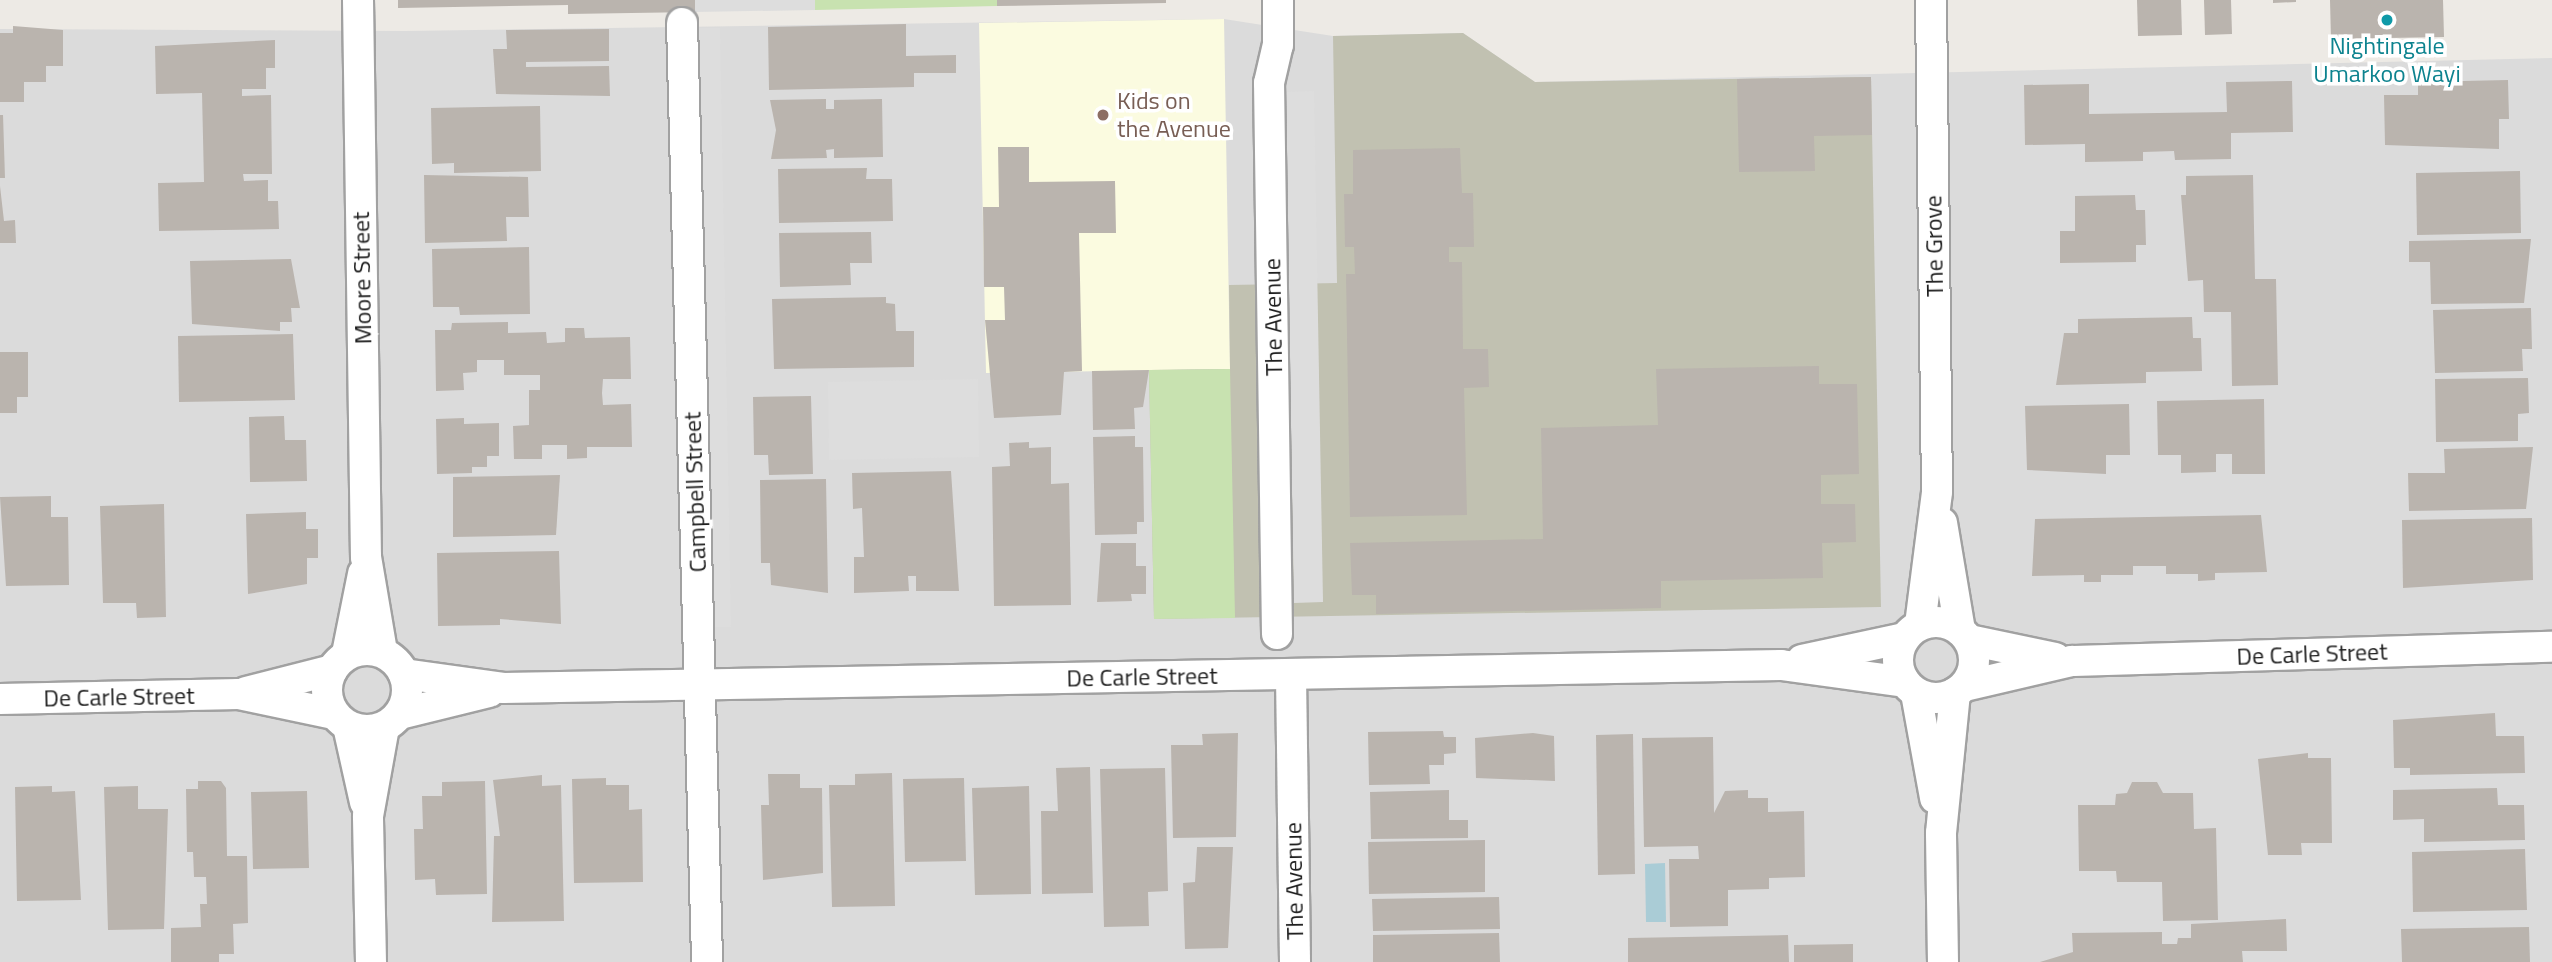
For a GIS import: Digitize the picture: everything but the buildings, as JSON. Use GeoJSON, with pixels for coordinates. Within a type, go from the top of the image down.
{"type":"FeatureCollection","features":[{"type":"Feature","properties":{"kind":"street","name":"Moore Street"},"geometry":{"type":"LineString","coordinates":[[358,0],[366,557],[382,652]]}},
{"type":"Feature","properties":{"kind":"street","name":"The Avenue"},"geometry":{"type":"LineString","coordinates":[[1277,634],[1269,83],[1278,45],[1278,0]]}},
{"type":"Feature","properties":{"kind":"street","name":"The Grove"},"geometry":{"type":"LineString","coordinates":[[1931,0],[1937,492],[1965,635]]}},
{"type":"Feature","properties":{"kind":"street","name":"Campbell Street"},"geometry":{"type":"LineString","coordinates":[[682,23],[707,962]]}},
{"type":"Feature","properties":{"kind":"street","name":"The Grove"},"geometry":{"type":"LineString","coordinates":[[1913,632],[1937,492]]}},
{"type":"Feature","properties":{"kind":"street","name":"Moore Street"},"geometry":{"type":"LineString","coordinates":[[339,662],[366,557]]}},
{"type":"Feature","properties":{"kind":"street"},"geometry":{"type":"LineString","coordinates":[[1941,833],[1910,687],[1898,660],[1913,632],[1941,622],[1965,635],[1974,664],[1960,690],[1941,833],[1942,962]]}},
{"type":"Feature","properties":{"kind":"street","name":"De Carle Street"},"geometry":{"type":"LineString","coordinates":[[1781,665],[1913,632]]}},
{"type":"Feature","properties":{"kind":"street","name":"De Carle Street"},"geometry":{"type":"LineString","coordinates":[[1965,635],[2073,662]]}},
{"type":"Feature","properties":{"kind":"street","name":"De Carle Street"},"geometry":{"type":"LineString","coordinates":[[1960,690],[2073,662],[2552,647]]}},
{"type":"Feature","properties":{"kind":"street"},"geometry":{"type":"LineString","coordinates":[[368,816],[341,720],[327,692],[339,662],[382,652],[404,674],[368,816],[370,962]]}},
{"type":"Feature","properties":{"kind":"street","name":"De Carle Street"},"geometry":{"type":"LineString","coordinates":[[239,694],[339,662]]}},
{"type":"Feature","properties":{"kind":"street","name":"De Carle Street"},"geometry":{"type":"LineString","coordinates":[[404,674],[503,688],[1781,665],[1910,687]]}},
{"type":"Feature","properties":{"kind":"street","name":"The Avenue"},"geometry":{"type":"LineString","coordinates":[[1291,675],[1295,962]]}},
{"type":"Feature","properties":{"kind":"street"},"geometry":{"type":"LineString","coordinates":[[1910,687],[1935,699],[1960,690]]}},
{"type":"Feature","properties":{"kind":"street","name":"De Carle Street"},"geometry":{"type":"LineString","coordinates":[[392,720],[503,688]]}},
{"type":"Feature","properties":{"kind":"street","name":"De Carle Street"},"geometry":{"type":"LineString","coordinates":[[0,699],[239,694],[341,720]]}},
{"type":"Feature","properties":{"kind":"street"},"geometry":{"type":"LineString","coordinates":[[341,720],[392,720]]}},
{"type":"Feature","properties":{"kind":"shaded area"},"geometry":{"type":"Polygon","coordinates":[[[695,0],[815,0],[815,10],[695,12],[695,0]]]}},
{"type":"Feature","properties":{"kind":"shaded area"},"geometry":{"type":"Polygon","coordinates":[[[1224,19],[1333,36],[1463,33],[1535,82],[2552,58],[2552,962],[0,962],[0,29],[405,31],[1224,19]]]}},
{"type":"Feature","properties":{"kind":"shaded area","name":"Kids on the Avenue"},"geometry":{"type":"Polygon","coordinates":[[[1224,19],[1230,369],[986,373],[979,23],[1224,19]]]}},
{"type":"Feature","properties":{"kind":"shaded area"},"geometry":{"type":"Polygon","coordinates":[[[696,28],[720,28],[731,627],[707,627],[696,28]]]}},
{"type":"Feature","properties":{"kind":"shaded area"},"geometry":{"type":"Polygon","coordinates":[[[1463,33],[1535,82],[1871,77],[1881,607],[1154,619],[1149,370],[1230,369],[1229,285],[1337,283],[1333,36],[1463,33]]]}},
{"type":"Feature","properties":{"kind":"shaded area"},"geometry":{"type":"Polygon","coordinates":[[[1314,91],[1323,602],[1294,603],[1285,92],[1314,91]]]}},
{"type":"Feature","properties":{"kind":"shaded area"},"geometry":{"type":"Polygon","coordinates":[[[978,379],[979,457],[829,460],[828,382],[978,379]]]}},
{"type":"Feature","properties":{"kind":"green space"},"geometry":{"type":"Polygon","coordinates":[[[815,0],[997,0],[997,6],[815,10],[815,0]]]}},
{"type":"Feature","properties":{"kind":"green space"},"geometry":{"type":"Polygon","coordinates":[[[1230,369],[1235,618],[1154,619],[1149,370],[1230,369]]]}},
{"type":"Feature","properties":{"kind":"water"},"geometry":{"type":"Polygon","coordinates":[[[1665,863],[1666,922],[1646,922],[1645,864],[1665,863]]]}},
{"type":"Feature","properties":{"kind":"place","name":"Nightingale Umarkoo Wayi"},"geometry":{"type":"Point","coordinates":[2387,20]}},
{"type":"Feature","properties":{"kind":"place","name":"Kids on the Avenue"},"geometry":{"type":"Point","coordinates":[1103,115]}}]}
